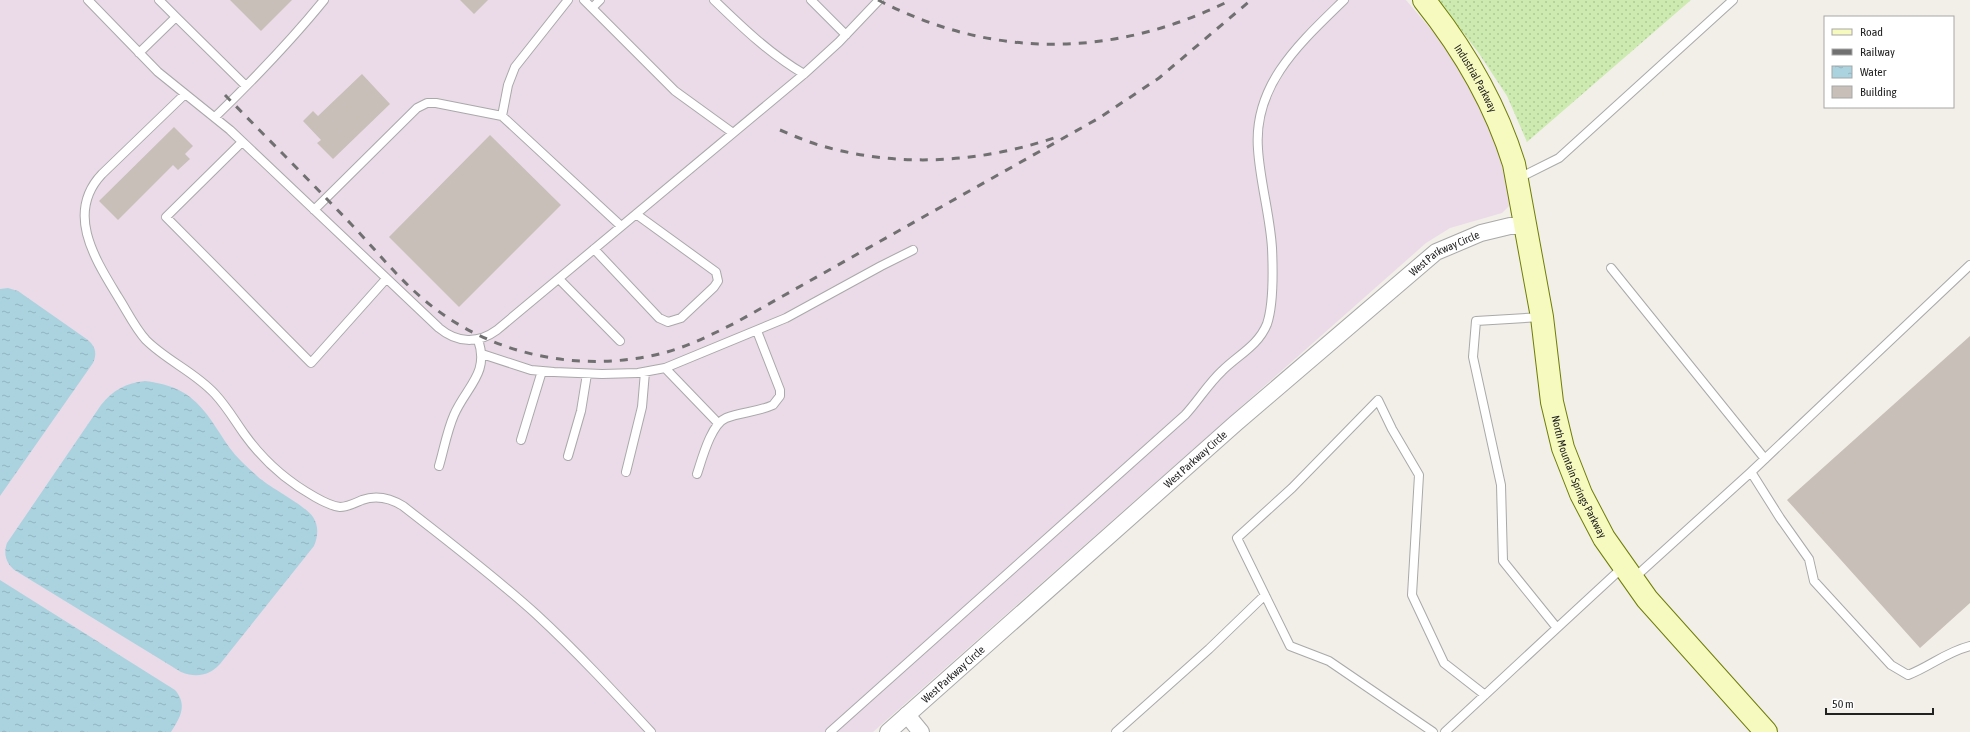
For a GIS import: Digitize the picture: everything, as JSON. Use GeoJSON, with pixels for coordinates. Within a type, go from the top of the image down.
{"type":"FeatureCollection","features":[{"type":"Feature","properties":{"kind":"street","name":"Industrial Parkway"},"geometry":{"type":"LineString","coordinates":[[1424,0],[1458,44],[1478,78],[1496,114],[1515,172]]}},
{"type":"Feature","properties":{"kind":"street","name":"North Mountain Springs Parkway"},"geometry":{"type":"LineString","coordinates":[[1515,172],[1542,317],[1552,402],[1564,448],[1579,488],[1592,516],[1628,573],[1664,619],[1766,732]]}},
{"type":"Feature","properties":{"kind":"street","name":"West Parkway Circle"},"geometry":{"type":"LineString","coordinates":[[888,732],[1236,423],[1436,252],[1481,233],[1510,226],[1524,226]]}},
{"type":"Feature","properties":{"kind":"street"},"geometry":{"type":"LineString","coordinates":[[907,715],[921,732]]}},
{"type":"Feature","properties":{"kind":"lane"},"geometry":{"type":"LineString","coordinates":[[88,0],[139,53],[185,94],[215,117],[446,334],[462,340],[478,340],[497,330],[804,74],[846,35],[879,0]]}},
{"type":"Feature","properties":{"kind":"lane"},"geometry":{"type":"LineString","coordinates":[[159,0],[246,86]]}},
{"type":"Feature","properties":{"kind":"lane"},"geometry":{"type":"LineString","coordinates":[[215,117],[291,41],[324,0]]}},
{"type":"Feature","properties":{"kind":"lane"},"geometry":{"type":"LineString","coordinates":[[502,116],[508,85],[515,67],[568,0]]}},
{"type":"Feature","properties":{"kind":"lane"},"geometry":{"type":"LineString","coordinates":[[584,0],[675,91],[733,133]]}},
{"type":"Feature","properties":{"kind":"lane"},"geometry":{"type":"LineString","coordinates":[[592,8],[600,0]]}},
{"type":"Feature","properties":{"kind":"lane"},"geometry":{"type":"LineString","coordinates":[[714,0],[759,43],[804,74]]}},
{"type":"Feature","properties":{"kind":"lane"},"geometry":{"type":"LineString","coordinates":[[811,0],[846,35]]}},
{"type":"Feature","properties":{"kind":"lane"},"geometry":{"type":"LineString","coordinates":[[830,732],[1185,415],[1221,371],[1241,356],[1258,340],[1269,317],[1272,267],[1271,238],[1258,150],[1258,128],[1262,105],[1267,91],[1281,67],[1344,0]]}},
{"type":"Feature","properties":{"kind":"lane"},"geometry":{"type":"LineString","coordinates":[[1515,172],[1559,158],[1733,0]]}},
{"type":"Feature","properties":{"kind":"lane"},"geometry":{"type":"LineString","coordinates":[[139,53],[176,17]]}},
{"type":"Feature","properties":{"kind":"lane"},"geometry":{"type":"LineString","coordinates":[[185,94],[94,181],[86,200],[84,218],[92,250],[103,272],[139,330],[152,345],[204,383],[225,406],[258,451],[272,466],[300,488],[328,504],[339,507],[350,506],[373,498],[383,498],[396,502],[471,558],[561,638],[651,732]]}},
{"type":"Feature","properties":{"kind":"lane"},"geometry":{"type":"LineString","coordinates":[[314,210],[422,105],[436,103],[502,116],[621,226]]}},
{"type":"Feature","properties":{"kind":"lane"},"geometry":{"type":"LineString","coordinates":[[242,142],[166,217],[311,363],[386,279]]}},
{"type":"Feature","properties":{"kind":"lane"},"geometry":{"type":"LineString","coordinates":[[594,249],[659,318],[668,322],[681,318],[714,288],[718,281],[716,272],[636,214]]}},
{"type":"Feature","properties":{"kind":"lane"},"geometry":{"type":"LineString","coordinates":[[482,354],[531,370],[542,371],[587,374],[645,372],[665,368],[757,331],[807,308],[913,250]]}},
{"type":"Feature","properties":{"kind":"lane"},"geometry":{"type":"LineString","coordinates":[[1445,732],[1557,628],[1628,573],[1751,472],[1970,265]]}},
{"type":"Feature","properties":{"kind":"lane"},"geometry":{"type":"LineString","coordinates":[[1611,268],[1765,459]]}},
{"type":"Feature","properties":{"kind":"lane"},"geometry":{"type":"LineString","coordinates":[[558,278],[620,342]]}},
{"type":"Feature","properties":{"kind":"lane"},"geometry":{"type":"LineString","coordinates":[[1542,317],[1476,321],[1473,357],[1501,485],[1503,560],[1557,628]]}},
{"type":"Feature","properties":{"kind":"lane"},"geometry":{"type":"LineString","coordinates":[[697,474],[718,423],[727,417],[774,405],[780,396],[780,390],[757,331]]}},
{"type":"Feature","properties":{"kind":"lane"},"geometry":{"type":"LineString","coordinates":[[440,466],[450,423],[460,403],[477,377],[480,369],[482,354],[478,340]]}},
{"type":"Feature","properties":{"kind":"lane"},"geometry":{"type":"LineString","coordinates":[[665,368],[718,423]]}},
{"type":"Feature","properties":{"kind":"lane"},"geometry":{"type":"LineString","coordinates":[[521,440],[542,371]]}},
{"type":"Feature","properties":{"kind":"lane"},"geometry":{"type":"LineString","coordinates":[[626,472],[642,407],[645,372]]}},
{"type":"Feature","properties":{"kind":"lane"},"geometry":{"type":"LineString","coordinates":[[568,456],[581,411],[587,374]]}},
{"type":"Feature","properties":{"kind":"lane"},"geometry":{"type":"LineString","coordinates":[[1433,732],[1329,661],[1290,646],[1237,538],[1292,488],[1378,400],[1392,429],[1419,475],[1412,595],[1444,663],[1485,695]]}},
{"type":"Feature","properties":{"kind":"lane"},"geometry":{"type":"LineString","coordinates":[[1751,472],[1780,518],[1809,559],[1814,581],[1891,665],[1908,675],[1922,669],[1953,650],[1970,646]]}},
{"type":"Feature","properties":{"kind":"lane"},"geometry":{"type":"LineString","coordinates":[[1116,732],[1209,649],[1265,595]]}},
{"type":"Feature","properties":{"kind":"shaded area"},"geometry":{"type":"Polygon","coordinates":[[[0,0],[1406,0],[1434,33],[1450,55],[1475,99],[1495,143],[1511,196],[1509,206],[1502,213],[1450,228],[1426,243],[873,732],[0,732],[0,0]]]}},
{"type":"Feature","properties":{"kind":"green space"},"geometry":{"type":"Polygon","coordinates":[[[1438,0],[1691,0],[1527,142],[1507,96],[1478,52],[1438,0]]]}},
{"type":"Feature","properties":{"kind":"water"},"geometry":{"type":"Polygon","coordinates":[[[8,288],[18,291],[88,340],[93,345],[95,357],[93,363],[0,496],[0,289],[8,288]]]}},
{"type":"Feature","properties":{"kind":"water"},"geometry":{"type":"Polygon","coordinates":[[[145,381],[169,386],[180,391],[196,402],[207,414],[235,455],[263,481],[309,512],[315,520],[317,527],[317,535],[314,546],[220,664],[216,668],[202,675],[192,675],[181,672],[16,571],[10,565],[5,555],[7,543],[101,405],[110,395],[120,388],[132,383],[145,381]]]}},
{"type":"Feature","properties":{"kind":"water"},"geometry":{"type":"Polygon","coordinates":[[[0,580],[175,690],[179,696],[182,706],[180,717],[171,732],[0,732],[0,580]]]}},
{"type":"Feature","properties":{"kind":"building"},"geometry":{"type":"Polygon","coordinates":[[[230,0],[292,0],[261,31],[230,0]]]}},
{"type":"Feature","properties":{"kind":"building"},"geometry":{"type":"Polygon","coordinates":[[[460,0],[488,0],[474,14],[460,0]]]}},
{"type":"Feature","properties":{"kind":"building"},"geometry":{"type":"Polygon","coordinates":[[[362,74],[390,104],[333,159],[317,143],[321,140],[303,121],[313,111],[318,116],[362,74]]]}},
{"type":"Feature","properties":{"kind":"building"},"geometry":{"type":"Polygon","coordinates":[[[174,127],[193,146],[185,154],[190,159],[178,170],[173,165],[118,220],[99,201],[174,127]]]}},
{"type":"Feature","properties":{"kind":"building"},"geometry":{"type":"Polygon","coordinates":[[[490,135],[561,205],[459,307],[389,237],[490,135]]]}},
{"type":"Feature","properties":{"kind":"building"},"geometry":{"type":"Polygon","coordinates":[[[1970,336],[1970,603],[1920,648],[1787,500],[1970,336]]]}},
{"type":"Feature","properties":{"kind":"railway"},"geometry":{"type":"LineString","coordinates":[[878,0],[922,20],[966,33],[1010,42],[1054,44],[1099,41],[1143,33],[1187,19],[1231,0]]}},
{"type":"Feature","properties":{"kind":"railway"},"geometry":{"type":"LineString","coordinates":[[225,95],[360,233],[403,281],[447,317],[473,333],[502,345],[531,354],[562,359],[593,361],[624,360],[655,355],[686,346],[735,323],[1099,118],[1159,78],[1251,0]]}},
{"type":"Feature","properties":{"kind":"railway"},"geometry":{"type":"LineString","coordinates":[[780,130],[801,139],[851,153],[881,158],[910,160],[940,160],[969,157],[1028,146],[1057,137]]}}]}
